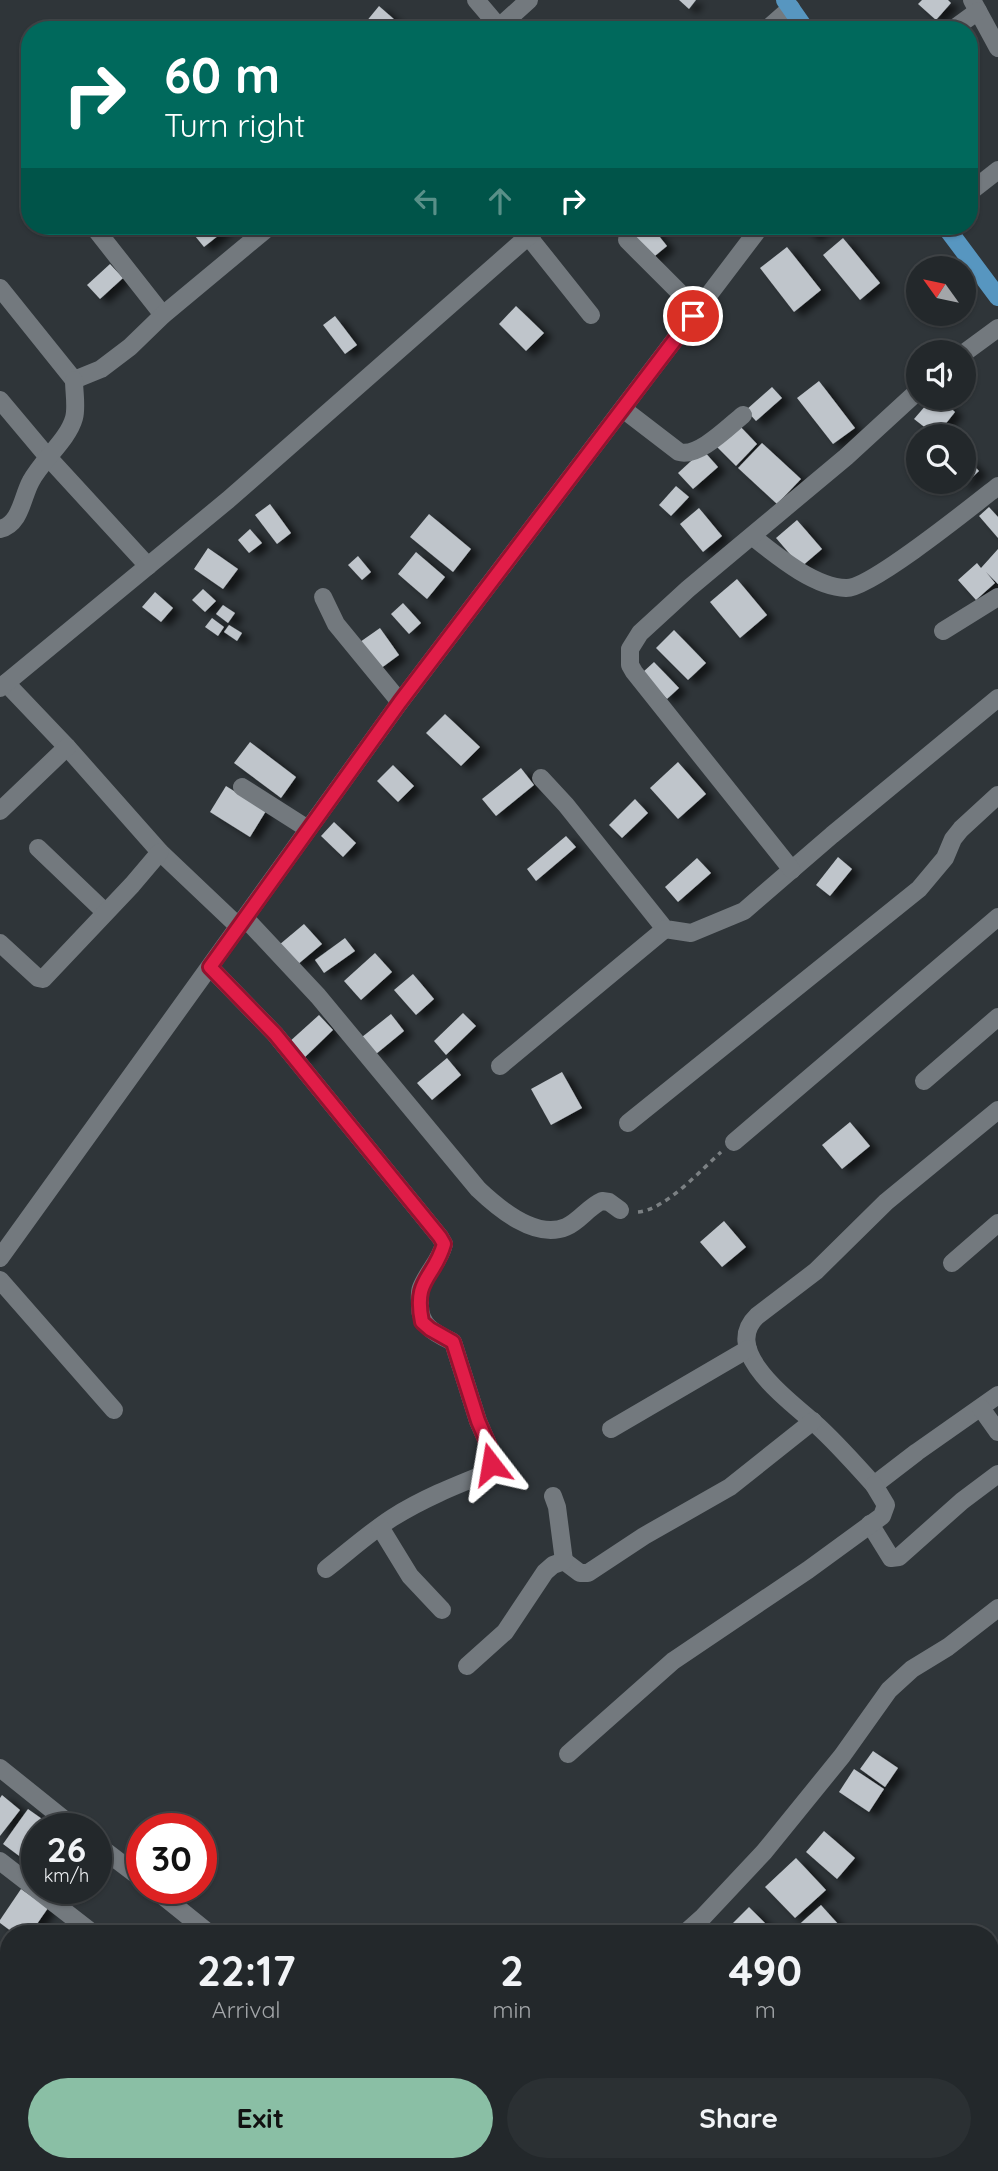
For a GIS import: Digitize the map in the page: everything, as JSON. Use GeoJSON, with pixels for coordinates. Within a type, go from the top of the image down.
{"type":"FeatureCollection","features":[{"type":"Feature","properties":{"kind":"main road"},"geometry":{"type":"LineString","coordinates":[[788,4],[800,21]]}},
{"type":"Feature","properties":{"kind":"main road"},"geometry":{"type":"LineString","coordinates":[[953,235],[998,297]]}},
{"type":"Feature","properties":{"kind":"street"},"geometry":{"type":"LineString","coordinates":[[476,0],[492,21]]}},
{"type":"Feature","properties":{"kind":"street"},"geometry":{"type":"LineString","coordinates":[[505,21],[530,0]]}},
{"type":"Feature","properties":{"kind":"street"},"geometry":{"type":"LineString","coordinates":[[774,21],[788,4]]}},
{"type":"Feature","properties":{"kind":"street"},"geometry":{"type":"LineString","coordinates":[[960,21],[975,5],[998,48]]}},
{"type":"Feature","properties":{"kind":"street"},"geometry":{"type":"LineString","coordinates":[[978,186],[998,170]]}},
{"type":"Feature","properties":{"kind":"street"},"geometry":{"type":"LineString","coordinates":[[100,235],[163,314]]}},
{"type":"Feature","properties":{"kind":"street"},"geometry":{"type":"LineString","coordinates":[[74,380],[101,369],[130,347],[163,314],[259,235]]}},
{"type":"Feature","properties":{"kind":"street"},"geometry":{"type":"LineString","coordinates":[[529,235],[229,500],[3,685],[67,747],[160,852],[242,922],[318,996],[478,1189],[501,1210],[529,1225],[548,1229],[564,1228],[602,1201],[609,1202],[620,1210]]}},
{"type":"Feature","properties":{"kind":"street"},"geometry":{"type":"LineString","coordinates":[[537,235],[592,316]]}},
{"type":"Feature","properties":{"kind":"street"},"geometry":{"type":"LineString","coordinates":[[0,1258],[400,702],[754,235]]}},
{"type":"Feature","properties":{"kind":"street"},"geometry":{"type":"LineString","coordinates":[[627,240],[698,310]]}},
{"type":"Feature","properties":{"kind":"street"},"geometry":{"type":"LineString","coordinates":[[0,288],[74,380],[73,420],[29,484],[24,503],[17,515],[5,528],[0,529]]}},
{"type":"Feature","properties":{"kind":"street"},"geometry":{"type":"LineString","coordinates":[[976,344],[998,328]]}},
{"type":"Feature","properties":{"kind":"street"},"geometry":{"type":"LineString","coordinates":[[0,400],[47,456],[148,566]]}},
{"type":"Feature","properties":{"kind":"street"},"geometry":{"type":"LineString","coordinates":[[792,870],[634,672],[629,658],[630,649],[640,633],[688,589],[753,537],[906,402]]}},
{"type":"Feature","properties":{"kind":"street"},"geometry":{"type":"LineString","coordinates":[[623,409],[679,452],[686,454],[696,452],[743,415]]}},
{"type":"Feature","properties":{"kind":"street"},"geometry":{"type":"LineString","coordinates":[[753,537],[782,560],[823,583],[850,589],[867,582],[944,529],[998,485]]}},
{"type":"Feature","properties":{"kind":"street"},"geometry":{"type":"LineString","coordinates":[[323,597],[336,624],[400,702]]}},
{"type":"Feature","properties":{"kind":"street"},"geometry":{"type":"LineString","coordinates":[[943,631],[998,597]]}},
{"type":"Feature","properties":{"kind":"street"},"geometry":{"type":"LineString","coordinates":[[541,778],[566,805],[665,929],[691,933],[744,911],[998,698]]}},
{"type":"Feature","properties":{"kind":"street"},"geometry":{"type":"LineString","coordinates":[[0,811],[67,747]]}},
{"type":"Feature","properties":{"kind":"street"},"geometry":{"type":"LineString","coordinates":[[242,787],[308,829]]}},
{"type":"Feature","properties":{"kind":"street"},"geometry":{"type":"LineString","coordinates":[[628,1123],[919,889],[945,858],[953,839],[961,829],[998,795]]}},
{"type":"Feature","properties":{"kind":"street"},"geometry":{"type":"LineString","coordinates":[[38,848],[106,912]]}},
{"type":"Feature","properties":{"kind":"street"},"geometry":{"type":"LineString","coordinates":[[0,943],[38,978],[43,979],[160,852]]}},
{"type":"Feature","properties":{"kind":"street"},"geometry":{"type":"LineString","coordinates":[[734,1142],[998,917]]}},
{"type":"Feature","properties":{"kind":"street"},"geometry":{"type":"LineString","coordinates":[[500,1066],[665,929]]}},
{"type":"Feature","properties":{"kind":"street"},"geometry":{"type":"LineString","coordinates":[[210,967],[275,1034],[444,1244],[442,1253],[420,1289],[422,1322],[453,1342],[478,1421],[492,1453],[487,1474],[438,1492],[380,1527],[326,1569]]}},
{"type":"Feature","properties":{"kind":"street"},"geometry":{"type":"LineString","coordinates":[[924,1081],[998,1017]]}},
{"type":"Feature","properties":{"kind":"street"},"geometry":{"type":"LineString","coordinates":[[568,1754],[673,1661],[733,1622],[870,1524],[886,1509],[874,1485],[846,1453],[763,1378],[748,1349],[747,1329],[757,1316],[816,1271],[886,1202],[998,1110]]}},
{"type":"Feature","properties":{"kind":"street"},"geometry":{"type":"LineString","coordinates":[[952,1263],[998,1223]]}},
{"type":"Feature","properties":{"kind":"street"},"geometry":{"type":"LineString","coordinates":[[0,1280],[114,1410]]}},
{"type":"Feature","properties":{"kind":"street"},"geometry":{"type":"LineString","coordinates":[[611,1429],[748,1349]]}},
{"type":"Feature","properties":{"kind":"street"},"geometry":{"type":"LineString","coordinates":[[874,1485],[998,1395]]}},
{"type":"Feature","properties":{"kind":"street"},"geometry":{"type":"LineString","coordinates":[[981,1408],[998,1432]]}},
{"type":"Feature","properties":{"kind":"street"},"geometry":{"type":"LineString","coordinates":[[553,1496],[557,1507],[564,1561],[580,1573],[587,1573],[644,1536],[730,1487],[813,1421]]}},
{"type":"Feature","properties":{"kind":"street"},"geometry":{"type":"LineString","coordinates":[[870,1524],[891,1558],[899,1557],[962,1501],[998,1474]]}},
{"type":"Feature","properties":{"kind":"street"},"geometry":{"type":"LineString","coordinates":[[380,1527],[410,1576],[442,1610]]}},
{"type":"Feature","properties":{"kind":"street"},"geometry":{"type":"LineString","coordinates":[[467,1666],[505,1633],[545,1572],[564,1561]]}},
{"type":"Feature","properties":{"kind":"street"},"geometry":{"type":"LineString","coordinates":[[694,1925],[764,1853],[842,1756],[889,1690],[912,1669],[948,1647],[998,1608]]}},
{"type":"Feature","properties":{"kind":"street"},"geometry":{"type":"LineString","coordinates":[[0,1768],[56,1813]]}},
{"type":"Feature","properties":{"kind":"street"},"geometry":{"type":"LineString","coordinates":[[112,1856],[126,1867]]}},
{"type":"Feature","properties":{"kind":"street"},"geometry":{"type":"LineString","coordinates":[[0,1861],[82,1925]]}},
{"type":"Feature","properties":{"kind":"street"},"geometry":{"type":"LineString","coordinates":[[173,1904],[199,1925]]}},
{"type":"Feature","properties":{"kind":"path"},"geometry":{"type":"LineString","coordinates":[[620,1210],[640,1213],[648,1211],[734,1142]]}},
{"type":"Feature","properties":{"kind":"building"},"geometry":{"type":"Polygon","coordinates":[[[679,0],[696,0],[689,9],[679,0]]]}},
{"type":"Feature","properties":{"kind":"building"},"geometry":{"type":"Polygon","coordinates":[[[922,0],[948,0],[951,3],[936,20],[918,4],[922,0]]]}},
{"type":"Feature","properties":{"kind":"building"},"geometry":{"type":"Polygon","coordinates":[[[379,6],[396,21],[367,21],[379,6]]]}},
{"type":"Feature","properties":{"kind":"building"},"geometry":{"type":"Polygon","coordinates":[[[194,235],[219,235],[204,247],[194,235]]]}},
{"type":"Feature","properties":{"kind":"building"},"geometry":{"type":"Polygon","coordinates":[[[658,235],[667,246],[650,260],[630,236],[658,235]]]}},
{"type":"Feature","properties":{"kind":"building"},"geometry":{"type":"Polygon","coordinates":[[[843,238],[880,283],[860,300],[823,255],[843,238]]]}},
{"type":"Feature","properties":{"kind":"building"},"geometry":{"type":"Polygon","coordinates":[[[787,247],[821,290],[794,312],[760,268],[787,247]]]}},
{"type":"Feature","properties":{"kind":"building"},"geometry":{"type":"Polygon","coordinates":[[[110,264],[123,278],[100,299],[87,285],[110,264]]]}},
{"type":"Feature","properties":{"kind":"building"},"geometry":{"type":"Polygon","coordinates":[[[516,306],[544,333],[526,351],[499,324],[516,306]]]}},
{"type":"Feature","properties":{"kind":"building"},"geometry":{"type":"Polygon","coordinates":[[[335,316],[357,345],[345,354],[323,325],[335,316]]]}},
{"type":"Feature","properties":{"kind":"building"},"geometry":{"type":"Polygon","coordinates":[[[819,381],[855,428],[833,444],[797,398],[819,381]]]}},
{"type":"Feature","properties":{"kind":"building"},"geometry":{"type":"Polygon","coordinates":[[[772,387],[782,398],[756,421],[746,410],[772,387]]]}},
{"type":"Feature","properties":{"kind":"building"},"geometry":{"type":"Polygon","coordinates":[[[922,410],[955,412],[946,424],[920,424],[914,419],[922,410]]]}},
{"type":"Feature","properties":{"kind":"building"},"geometry":{"type":"Polygon","coordinates":[[[737,423],[757,444],[736,466],[715,445],[737,423]]]}},
{"type":"Feature","properties":{"kind":"building"},"geometry":{"type":"Polygon","coordinates":[[[762,443],[801,479],[777,504],[738,468],[762,443]]]}},
{"type":"Feature","properties":{"kind":"building"},"geometry":{"type":"Polygon","coordinates":[[[703,450],[718,467],[693,489],[678,473],[703,450]]]}},
{"type":"Feature","properties":{"kind":"building"},"geometry":{"type":"Polygon","coordinates":[[[676,486],[689,497],[671,516],[659,505],[676,486]]]}},
{"type":"Feature","properties":{"kind":"building"},"geometry":{"type":"Polygon","coordinates":[[[270,504],[291,533],[277,544],[255,515],[270,504]]]}},
{"type":"Feature","properties":{"kind":"building"},"geometry":{"type":"Polygon","coordinates":[[[989,507],[998,517],[998,538],[979,516],[989,507]]]}},
{"type":"Feature","properties":{"kind":"building"},"geometry":{"type":"Polygon","coordinates":[[[699,508],[722,536],[703,552],[680,524],[699,508]]]}},
{"type":"Feature","properties":{"kind":"building"},"geometry":{"type":"Polygon","coordinates":[[[429,514],[471,549],[453,572],[410,537],[429,514]]]}},
{"type":"Feature","properties":{"kind":"building"},"geometry":{"type":"Polygon","coordinates":[[[797,520],[822,549],[801,567],[776,538],[797,520]]]}},
{"type":"Feature","properties":{"kind":"building"},"geometry":{"type":"Polygon","coordinates":[[[250,529],[262,543],[249,553],[238,540],[250,529]]]}},
{"type":"Feature","properties":{"kind":"building"},"geometry":{"type":"Polygon","coordinates":[[[208,548],[238,569],[223,589],[194,569],[208,548]]]}},
{"type":"Feature","properties":{"kind":"building"},"geometry":{"type":"Polygon","coordinates":[[[998,549],[998,584],[986,572],[995,583],[976,600],[958,580],[977,563],[981,568],[998,549]]]}},
{"type":"Feature","properties":{"kind":"building"},"geometry":{"type":"Polygon","coordinates":[[[416,552],[445,577],[427,599],[398,574],[416,552]]]}},
{"type":"Feature","properties":{"kind":"building"},"geometry":{"type":"Polygon","coordinates":[[[358,556],[371,572],[362,580],[348,565],[358,556]]]}},
{"type":"Feature","properties":{"kind":"building"},"geometry":{"type":"Polygon","coordinates":[[[737,579],[767,615],[740,638],[710,602],[737,579]]]}},
{"type":"Feature","properties":{"kind":"building"},"geometry":{"type":"Polygon","coordinates":[[[203,589],[216,601],[205,612],[192,600],[203,589]]]}},
{"type":"Feature","properties":{"kind":"building"},"geometry":{"type":"Polygon","coordinates":[[[155,592],[173,608],[161,622],[142,607],[155,592]]]}},
{"type":"Feature","properties":{"kind":"building"},"geometry":{"type":"Polygon","coordinates":[[[403,603],[421,623],[409,634],[391,614],[403,603]]]}},
{"type":"Feature","properties":{"kind":"building"},"geometry":{"type":"Polygon","coordinates":[[[223,605],[235,613],[228,623],[216,614],[223,605]]]}},
{"type":"Feature","properties":{"kind":"building"},"geometry":{"type":"Polygon","coordinates":[[[212,618],[224,627],[218,636],[205,627],[212,618]]]}},
{"type":"Feature","properties":{"kind":"building"},"geometry":{"type":"Polygon","coordinates":[[[229,625],[242,633],[237,641],[224,632],[229,625]]]}},
{"type":"Feature","properties":{"kind":"building"},"geometry":{"type":"Polygon","coordinates":[[[380,628],[399,655],[380,669],[360,642],[380,628]]]}},
{"type":"Feature","properties":{"kind":"building"},"geometry":{"type":"Polygon","coordinates":[[[674,630],[706,663],[688,680],[656,648],[674,630]]]}},
{"type":"Feature","properties":{"kind":"building"},"geometry":{"type":"Polygon","coordinates":[[[654,662],[679,688],[667,699],[642,673],[654,662]]]}},
{"type":"Feature","properties":{"kind":"building"},"geometry":{"type":"Polygon","coordinates":[[[445,714],[480,747],[461,766],[426,733],[445,714]]]}},
{"type":"Feature","properties":{"kind":"building"},"geometry":{"type":"Polygon","coordinates":[[[250,742],[296,777],[281,798],[234,763],[250,742]]]}},
{"type":"Feature","properties":{"kind":"building"},"geometry":{"type":"Polygon","coordinates":[[[678,762],[706,794],[678,819],[650,788],[678,762]]]}},
{"type":"Feature","properties":{"kind":"building"},"geometry":{"type":"Polygon","coordinates":[[[393,765],[414,786],[398,802],[377,781],[393,765]]]}},
{"type":"Feature","properties":{"kind":"building"},"geometry":{"type":"Polygon","coordinates":[[[521,768],[534,785],[496,816],[482,799],[521,768]]]}},
{"type":"Feature","properties":{"kind":"building"},"geometry":{"type":"Polygon","coordinates":[[[226,786],[266,811],[250,837],[210,812],[226,786]]]}},
{"type":"Feature","properties":{"kind":"building"},"geometry":{"type":"Polygon","coordinates":[[[635,799],[648,813],[622,838],[609,825],[635,799]]]}},
{"type":"Feature","properties":{"kind":"building"},"geometry":{"type":"Polygon","coordinates":[[[334,822],[356,843],[343,857],[321,836],[334,822]]]}},
{"type":"Feature","properties":{"kind":"building"},"geometry":{"type":"Polygon","coordinates":[[[566,836],[576,847],[536,881],[527,869],[566,836]]]}},
{"type":"Feature","properties":{"kind":"building"},"geometry":{"type":"Polygon","coordinates":[[[838,857],[852,869],[830,896],[816,885],[838,857]]]}},
{"type":"Feature","properties":{"kind":"building"},"geometry":{"type":"Polygon","coordinates":[[[697,858],[711,873],[678,902],[665,887],[697,858]]]}},
{"type":"Feature","properties":{"kind":"building"},"geometry":{"type":"Polygon","coordinates":[[[304,924],[322,944],[297,965],[279,945],[304,924]]]}},
{"type":"Feature","properties":{"kind":"building"},"geometry":{"type":"Polygon","coordinates":[[[345,938],[355,951],[324,973],[315,960],[345,938]]]}},
{"type":"Feature","properties":{"kind":"building"},"geometry":{"type":"Polygon","coordinates":[[[375,953],[392,972],[361,1000],[344,981],[375,953]]]}},
{"type":"Feature","properties":{"kind":"building"},"geometry":{"type":"Polygon","coordinates":[[[413,974],[434,999],[416,1015],[394,990],[413,974]]]}},
{"type":"Feature","properties":{"kind":"building"},"geometry":{"type":"Polygon","coordinates":[[[463,1013],[476,1026],[446,1055],[434,1041],[463,1013]]]}},
{"type":"Feature","properties":{"kind":"building"},"geometry":{"type":"Polygon","coordinates":[[[391,1014],[404,1031],[376,1054],[362,1037],[391,1014]]]}},
{"type":"Feature","properties":{"kind":"building"},"geometry":{"type":"Polygon","coordinates":[[[319,1015],[333,1030],[303,1059],[288,1043],[319,1015]]]}},
{"type":"Feature","properties":{"kind":"building"},"geometry":{"type":"Polygon","coordinates":[[[447,1058],[461,1075],[432,1100],[417,1083],[447,1058]]]}},
{"type":"Feature","properties":{"kind":"building"},"geometry":{"type":"Polygon","coordinates":[[[562,1072],[582,1108],[551,1125],[531,1089],[562,1072]]]}},
{"type":"Feature","properties":{"kind":"building"},"geometry":{"type":"Polygon","coordinates":[[[850,1122],[870,1146],[842,1169],[822,1145],[850,1122]]]}},
{"type":"Feature","properties":{"kind":"building"},"geometry":{"type":"Polygon","coordinates":[[[724,1221],[746,1247],[722,1267],[700,1242],[724,1221]]]}},
{"type":"Feature","properties":{"kind":"building"},"geometry":{"type":"Polygon","coordinates":[[[873,1751],[898,1768],[885,1787],[860,1769],[873,1751]]]}},
{"type":"Feature","properties":{"kind":"building"},"geometry":{"type":"Polygon","coordinates":[[[854,1769],[884,1789],[869,1812],[839,1792],[854,1769]]]}},
{"type":"Feature","properties":{"kind":"building"},"geometry":{"type":"Polygon","coordinates":[[[2,1795],[20,1810],[0,1836],[0,1798],[2,1795]]]}},
{"type":"Feature","properties":{"kind":"building"},"geometry":{"type":"Polygon","coordinates":[[[21,1819],[21,1857],[3,1844],[21,1819]]]}},
{"type":"Feature","properties":{"kind":"building"},"geometry":{"type":"Polygon","coordinates":[[[824,1831],[855,1858],[837,1879],[806,1852],[824,1831]]]}},
{"type":"Feature","properties":{"kind":"building"},"geometry":{"type":"Polygon","coordinates":[[[796,1858],[826,1890],[795,1918],[765,1887],[796,1858]]]}},
{"type":"Feature","properties":{"kind":"building"},"geometry":{"type":"Polygon","coordinates":[[[21,1889],[21,1904],[42,1904],[48,1908],[36,1925],[0,1923],[21,1889]]]}},
{"type":"Feature","properties":{"kind":"building"},"geometry":{"type":"Polygon","coordinates":[[[821,1905],[839,1925],[799,1925],[821,1905]]]}},
{"type":"Feature","properties":{"kind":"building"},"geometry":{"type":"Polygon","coordinates":[[[749,1907],[767,1925],[731,1925],[749,1907]]]}},
{"type":"Feature","properties":{"kind":"route"},"geometry":{"type":"LineString","coordinates":[[491,1464],[492,1453],[478,1421],[453,1342],[422,1322],[419,1309],[420,1289],[442,1253],[444,1244],[275,1034],[210,967],[400,702],[693,316]]}}]}
